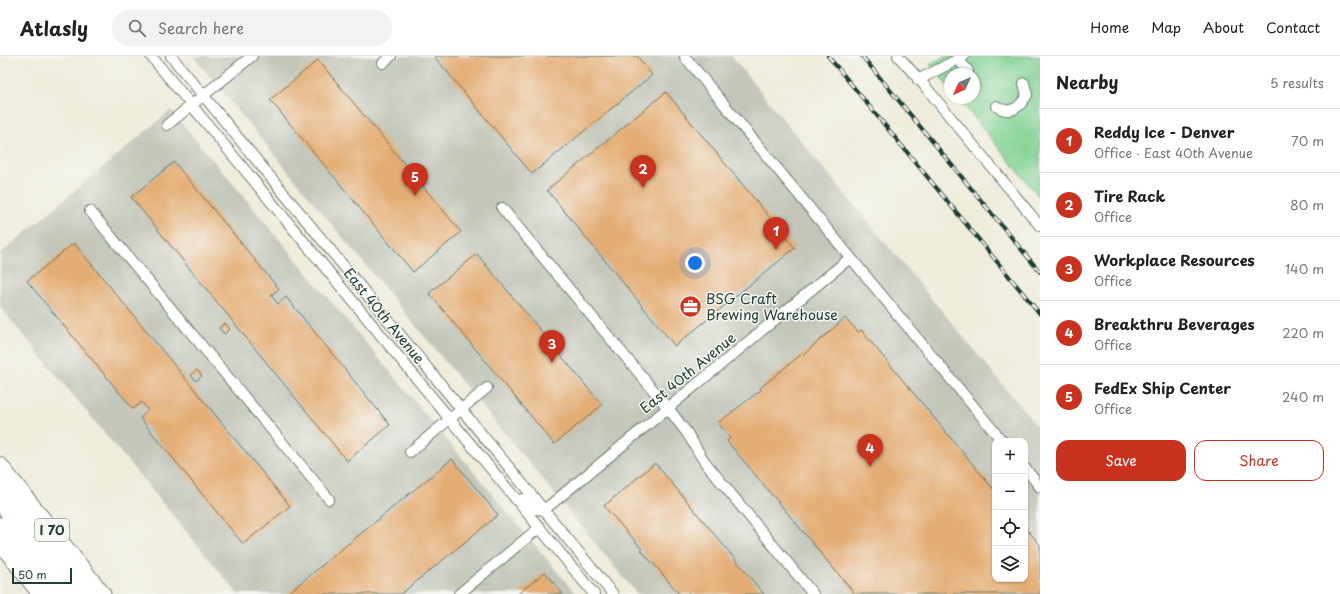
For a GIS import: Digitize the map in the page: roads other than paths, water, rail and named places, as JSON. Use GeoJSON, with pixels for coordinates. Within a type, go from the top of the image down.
{"type":"FeatureCollection","features":[{"type":"Feature","properties":{"kind":"highway","name":"I 70"},"geometry":{"type":"LineString","coordinates":[[0,466],[103,594]]}},
{"type":"Feature","properties":{"kind":"highway"},"geometry":{"type":"LineString","coordinates":[[0,486],[86,594]]}},
{"type":"Feature","properties":{"kind":"highway"},"geometry":{"type":"LineString","coordinates":[[0,503],[72,594]]}},
{"type":"Feature","properties":{"kind":"highway","name":"I 70"},"geometry":{"type":"LineString","coordinates":[[0,525],[54,594]]}},
{"type":"Feature","properties":{"kind":"highway"},"geometry":{"type":"LineString","coordinates":[[0,542],[40,594]]}},
{"type":"Feature","properties":{"kind":"street","name":"East 40th Avenue"},"geometry":{"type":"LineString","coordinates":[[151,56],[594,594]]}},
{"type":"Feature","properties":{"kind":"street","name":"East 40th Avenue"},"geometry":{"type":"LineString","coordinates":[[171,56],[613,594]]}},
{"type":"Feature","properties":{"kind":"street"},"geometry":{"type":"LineString","coordinates":[[168,125],[252,56]]}},
{"type":"Feature","properties":{"kind":"street"},"geometry":{"type":"LineString","coordinates":[[383,63],[391,56]]}},
{"type":"Feature","properties":{"kind":"street"},"geometry":{"type":"LineString","coordinates":[[898,56],[1040,226]]}},
{"type":"Feature","properties":{"kind":"street"},"geometry":{"type":"LineString","coordinates":[[685,57],[1000,438]]}},
{"type":"Feature","properties":{"kind":"street"},"geometry":{"type":"LineString","coordinates":[[918,80],[961,58],[966,68]]}},
{"type":"Feature","properties":{"kind":"street"},"geometry":{"type":"LineString","coordinates":[[996,106],[1003,110],[1010,111],[1023,102],[1027,96],[1024,83]]}},
{"type":"Feature","properties":{"kind":"street"},"geometry":{"type":"LineString","coordinates":[[502,208],[668,408],[687,433],[704,461],[813,594]]}},
{"type":"Feature","properties":{"kind":"street"},"geometry":{"type":"LineString","coordinates":[[90,211],[329,499]]}},
{"type":"Feature","properties":{"kind":"street","name":"East 40th Avenue"},"geometry":{"type":"LineString","coordinates":[[544,510],[850,258]]}},
{"type":"Feature","properties":{"kind":"street"},"geometry":{"type":"LineString","coordinates":[[410,452],[487,388]]}},
{"type":"Feature","properties":{"kind":"street"},"geometry":{"type":"LineString","coordinates":[[1028,472],[1040,486]]}},
{"type":"Feature","properties":{"kind":"street"},"geometry":{"type":"LineString","coordinates":[[503,482],[531,507],[538,510],[544,510]]}},
{"type":"Feature","properties":{"kind":"street"},"geometry":{"type":"LineString","coordinates":[[458,594],[540,528]]}},
{"type":"Feature","properties":{"kind":"railway"},"geometry":{"type":"LineString","coordinates":[[828,56],[1040,314]]}},
{"type":"Feature","properties":{"kind":"railway"},"geometry":{"type":"LineString","coordinates":[[862,56],[1040,272]]}},
{"type":"Feature","properties":{"kind":"place","name":"Tire Rack"},"geometry":{"type":"Point","coordinates":[643,188]}},
{"type":"Feature","properties":{"kind":"place","name":"FedEx Ship Center"},"geometry":{"type":"Point","coordinates":[415,196]}},
{"type":"Feature","properties":{"kind":"place","name":"Reddy Ice - Denver"},"geometry":{"type":"Point","coordinates":[776,250]}},
{"type":"Feature","properties":{"kind":"place","name":"BSG Craft Brewing Warehouse"},"geometry":{"type":"Point","coordinates":[690,307]}},
{"type":"Feature","properties":{"kind":"place","name":"Workplace Resources"},"geometry":{"type":"Point","coordinates":[552,363]}},
{"type":"Feature","properties":{"kind":"place","name":"Breakthru Beverages"},"geometry":{"type":"Point","coordinates":[870,467]}}]}
